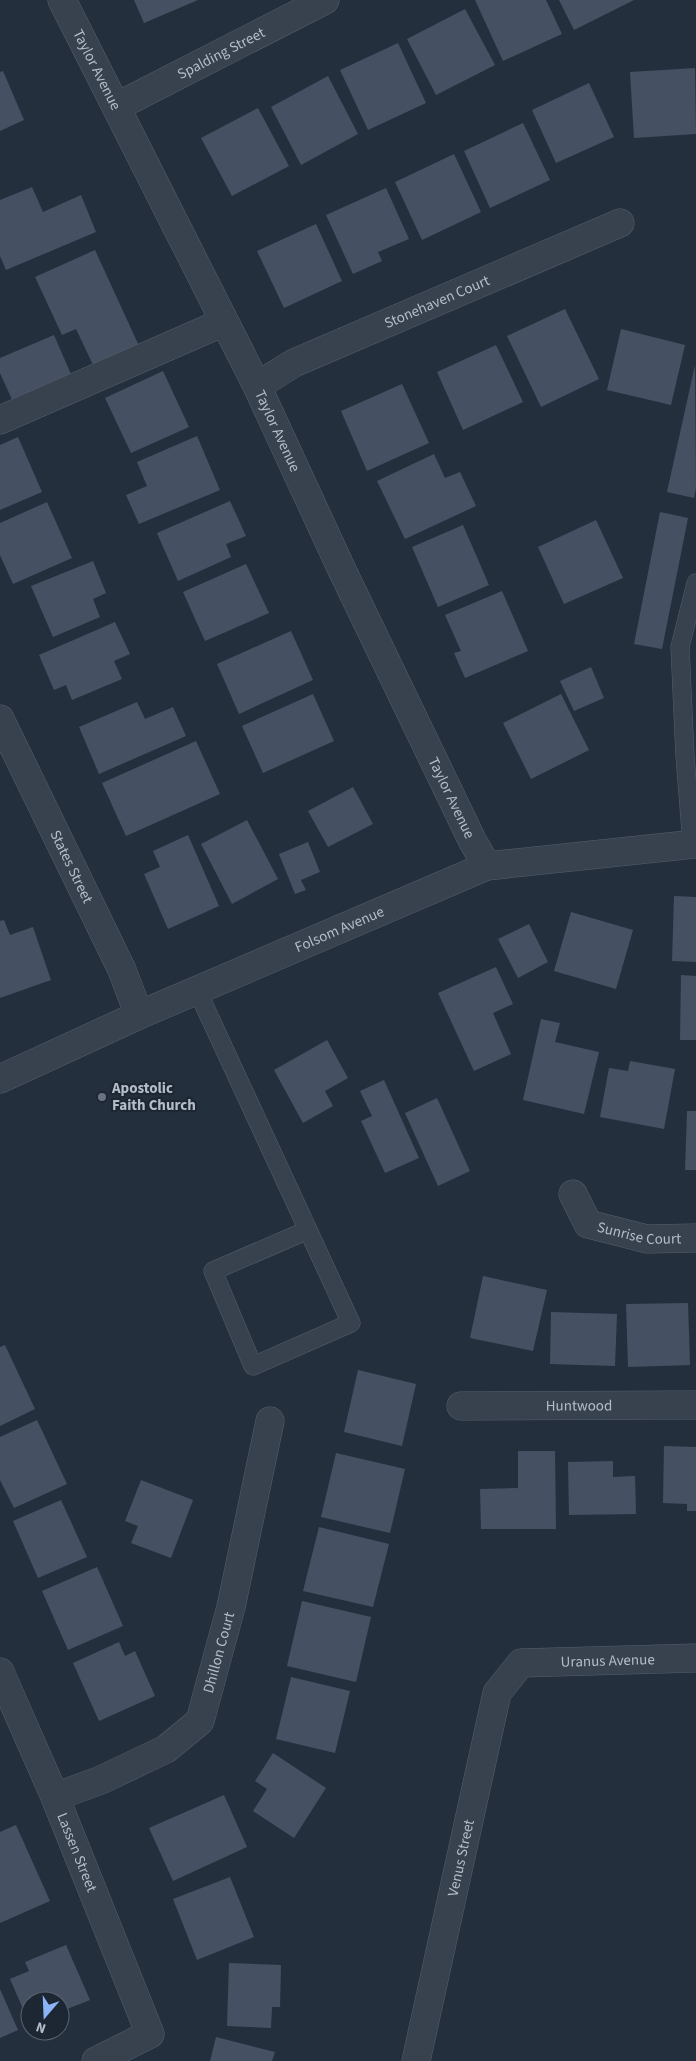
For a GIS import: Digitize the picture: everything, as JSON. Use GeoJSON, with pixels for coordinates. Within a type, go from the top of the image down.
{"type":"FeatureCollection","features":[{"type":"Feature","properties":{"kind":"street","name":"Taylor Avenue"},"geometry":{"type":"LineString","coordinates":[[62,0],[257,386],[342,570],[473,842],[487,866]]}},
{"type":"Feature","properties":{"kind":"street","name":"Spalding Street"},"geometry":{"type":"LineString","coordinates":[[116,107],[326,0]]}},
{"type":"Feature","properties":{"kind":"street","name":"Stonehaven Court"},"geometry":{"type":"LineString","coordinates":[[257,386],[294,363],[620,223]]}},
{"type":"Feature","properties":{"kind":"street"},"geometry":{"type":"LineString","coordinates":[[0,420],[224,322]]}},
{"type":"Feature","properties":{"kind":"street","name":"States Street"},"geometry":{"type":"LineString","coordinates":[[0,719],[122,970],[138,1015]]}},
{"type":"Feature","properties":{"kind":"street","name":"Folsom Avenue"},"geometry":{"type":"LineString","coordinates":[[0,1079],[138,1015],[487,866],[694,844]]}},
{"type":"Feature","properties":{"kind":"street","name":"Sunrise Court"},"geometry":{"type":"LineString","coordinates":[[573,1194],[588,1224],[647,1239],[696,1238]]}},
{"type":"Feature","properties":{"kind":"street","name":"Huntwood"},"geometry":{"type":"LineString","coordinates":[[461,1406],[696,1405]]}},
{"type":"Feature","properties":{"kind":"street","name":"Dhillon Court"},"geometry":{"type":"LineString","coordinates":[[54,1798],[101,1780],[166,1749],[200,1721],[231,1607],[270,1422]]}},
{"type":"Feature","properties":{"kind":"street","name":"Uranus Avenue"},"geometry":{"type":"LineString","coordinates":[[521,1663],[696,1658]]}},
{"type":"Feature","properties":{"kind":"street","name":"Venus Street"},"geometry":{"type":"LineString","coordinates":[[416,2061],[497,1694],[521,1663]]}},
{"type":"Feature","properties":{"kind":"street","name":"Lassen Street"},"geometry":{"type":"LineString","coordinates":[[0,1672],[54,1798],[150,2034],[96,2061]]}},
{"type":"Feature","properties":{"kind":"lane"},"geometry":{"type":"LineString","coordinates":[[694,844],[685,756],[680,647],[696,582]]}},
{"type":"Feature","properties":{"kind":"lane"},"geometry":{"type":"LineString","coordinates":[[197,990],[308,1230],[351,1323],[253,1366],[213,1271],[308,1230]]}},
{"type":"Feature","properties":{"kind":"building"},"geometry":{"type":"Polygon","coordinates":[[[134,0],[198,0],[144,23],[134,0]]]}},
{"type":"Feature","properties":{"kind":"building"},"geometry":{"type":"Polygon","coordinates":[[[475,0],[546,0],[562,34],[503,61],[475,0]]]}},
{"type":"Feature","properties":{"kind":"building"},"geometry":{"type":"Polygon","coordinates":[[[559,0],[634,0],[574,30],[559,0]]]}},
{"type":"Feature","properties":{"kind":"building"},"geometry":{"type":"Polygon","coordinates":[[[465,9],[495,65],[436,95],[407,39],[465,9]]]}},
{"type":"Feature","properties":{"kind":"building"},"geometry":{"type":"Polygon","coordinates":[[[398,43],[426,103],[368,130],[340,70],[398,43]]]}},
{"type":"Feature","properties":{"kind":"building"},"geometry":{"type":"Polygon","coordinates":[[[695,68],[696,134],[634,138],[630,72],[695,68]]]}},
{"type":"Feature","properties":{"kind":"building"},"geometry":{"type":"Polygon","coordinates":[[[3,71],[24,120],[0,131],[0,72],[3,71]]]}},
{"type":"Feature","properties":{"kind":"building"},"geometry":{"type":"Polygon","coordinates":[[[328,76],[358,134],[301,165],[271,107],[328,76]]]}},
{"type":"Feature","properties":{"kind":"building"},"geometry":{"type":"Polygon","coordinates":[[[589,83],[614,137],[556,163],[532,110],[589,83]]]}},
{"type":"Feature","properties":{"kind":"building"},"geometry":{"type":"Polygon","coordinates":[[[258,108],[289,166],[232,196],[201,138],[258,108]]]}},
{"type":"Feature","properties":{"kind":"building"},"geometry":{"type":"Polygon","coordinates":[[[523,123],[550,180],[490,208],[464,151],[523,123]]]}},
{"type":"Feature","properties":{"kind":"building"},"geometry":{"type":"Polygon","coordinates":[[[454,154],[481,212],[422,240],[395,182],[454,154]]]}},
{"type":"Feature","properties":{"kind":"building"},"geometry":{"type":"Polygon","coordinates":[[[32,187],[43,212],[81,195],[96,232],[6,270],[0,256],[0,200],[32,187]]]}},
{"type":"Feature","properties":{"kind":"building"},"geometry":{"type":"Polygon","coordinates":[[[386,188],[409,239],[378,252],[382,261],[353,274],[326,215],[386,188]]]}},
{"type":"Feature","properties":{"kind":"building"},"geometry":{"type":"Polygon","coordinates":[[[316,224],[342,281],[284,308],[257,251],[316,224]]]}},
{"type":"Feature","properties":{"kind":"building"},"geometry":{"type":"Polygon","coordinates":[[[95,250],[140,348],[95,369],[76,329],[62,335],[35,277],[95,250]]]}},
{"type":"Feature","properties":{"kind":"building"},"geometry":{"type":"Polygon","coordinates":[[[565,309],[599,379],[541,407],[507,336],[565,309]]]}},
{"type":"Feature","properties":{"kind":"building"},"geometry":{"type":"Polygon","coordinates":[[[621,329],[685,345],[671,405],[607,390],[621,329]]]}},
{"type":"Feature","properties":{"kind":"building"},"geometry":{"type":"Polygon","coordinates":[[[54,335],[73,379],[14,404],[0,373],[0,358],[54,335]]]}},
{"type":"Feature","properties":{"kind":"building"},"geometry":{"type":"Polygon","coordinates":[[[496,345],[523,402],[463,430],[437,372],[496,345]]]}},
{"type":"Feature","properties":{"kind":"building"},"geometry":{"type":"Polygon","coordinates":[[[695,365],[696,488],[694,498],[667,492],[695,365]]]}},
{"type":"Feature","properties":{"kind":"building"},"geometry":{"type":"Polygon","coordinates":[[[163,371],[189,427],[131,453],[105,398],[163,371]]]}},
{"type":"Feature","properties":{"kind":"building"},"geometry":{"type":"Polygon","coordinates":[[[402,384],[429,443],[367,471],[341,411],[402,384]]]}},
{"type":"Feature","properties":{"kind":"building"},"geometry":{"type":"Polygon","coordinates":[[[197,436],[220,490],[139,524],[126,495],[147,486],[137,462],[197,436]]]}},
{"type":"Feature","properties":{"kind":"building"},"geometry":{"type":"Polygon","coordinates":[[[18,437],[42,492],[0,510],[0,445],[18,437]]]}},
{"type":"Feature","properties":{"kind":"building"},"geometry":{"type":"Polygon","coordinates":[[[434,454],[445,478],[460,472],[476,506],[405,539],[377,481],[434,454]]]}},
{"type":"Feature","properties":{"kind":"building"},"geometry":{"type":"Polygon","coordinates":[[[230,501],[246,536],[226,544],[231,557],[178,581],[157,533],[230,501]]]}},
{"type":"Feature","properties":{"kind":"building"},"geometry":{"type":"Polygon","coordinates":[[[47,502],[72,558],[13,584],[0,555],[0,523],[47,502]]]}},
{"type":"Feature","properties":{"kind":"building"},"geometry":{"type":"Polygon","coordinates":[[[660,512],[688,518],[662,649],[634,644],[660,512]]]}},
{"type":"Feature","properties":{"kind":"building"},"geometry":{"type":"Polygon","coordinates":[[[596,520],[623,578],[564,604],[538,547],[596,520]]]}},
{"type":"Feature","properties":{"kind":"building"},"geometry":{"type":"Polygon","coordinates":[[[463,525],[489,585],[438,607],[412,547],[463,525]]]}},
{"type":"Feature","properties":{"kind":"building"},"geometry":{"type":"Polygon","coordinates":[[[93,561],[106,593],[93,599],[100,617],[53,637],[31,586],[93,561]]]}},
{"type":"Feature","properties":{"kind":"building"},"geometry":{"type":"Polygon","coordinates":[[[246,564],[269,613],[205,641],[183,592],[246,564]]]}},
{"type":"Feature","properties":{"kind":"building"},"geometry":{"type":"Polygon","coordinates":[[[502,591],[528,651],[465,678],[454,653],[461,651],[445,615],[502,591]]]}},
{"type":"Feature","properties":{"kind":"building"},"geometry":{"type":"Polygon","coordinates":[[[115,622],[130,654],[114,661],[122,679],[72,700],[66,685],[54,690],[39,655],[115,622]]]}},
{"type":"Feature","properties":{"kind":"building"},"geometry":{"type":"Polygon","coordinates":[[[291,631],[313,680],[239,714],[217,664],[291,631]]]}},
{"type":"Feature","properties":{"kind":"building"},"geometry":{"type":"Polygon","coordinates":[[[591,667],[604,698],[574,711],[560,681],[591,667]]]}},
{"type":"Feature","properties":{"kind":"building"},"geometry":{"type":"Polygon","coordinates":[[[313,694],[334,741],[263,773],[242,726],[313,694]]]}},
{"type":"Feature","properties":{"kind":"building"},"geometry":{"type":"Polygon","coordinates":[[[561,694],[589,750],[531,779],[503,723],[561,694]]]}},
{"type":"Feature","properties":{"kind":"building"},"geometry":{"type":"Polygon","coordinates":[[[137,702],[145,719],[173,707],[186,736],[99,774],[79,727],[137,702]]]}},
{"type":"Feature","properties":{"kind":"building"},"geometry":{"type":"Polygon","coordinates":[[[196,741],[220,794],[126,836],[102,783],[196,741]]]}},
{"type":"Feature","properties":{"kind":"building"},"geometry":{"type":"Polygon","coordinates":[[[353,787],[373,824],[328,847],[308,811],[353,787]]]}},
{"type":"Feature","properties":{"kind":"building"},"geometry":{"type":"Polygon","coordinates":[[[247,820],[278,879],[232,904],[201,844],[247,820]]]}},
{"type":"Feature","properties":{"kind":"building"},"geometry":{"type":"Polygon","coordinates":[[[188,835],[219,906],[168,929],[144,874],[160,867],[153,851],[188,835]]]}},
{"type":"Feature","properties":{"kind":"building"},"geometry":{"type":"Polygon","coordinates":[[[308,842],[320,872],[301,880],[306,890],[295,894],[279,854],[308,842]]]}},
{"type":"Feature","properties":{"kind":"building"},"geometry":{"type":"Polygon","coordinates":[[[674,896],[696,897],[696,962],[672,961],[674,896]]]}},
{"type":"Feature","properties":{"kind":"building"},"geometry":{"type":"Polygon","coordinates":[[[571,912],[633,930],[616,989],[554,971],[571,912]]]}},
{"type":"Feature","properties":{"kind":"building"},"geometry":{"type":"Polygon","coordinates":[[[4,920],[10,935],[33,927],[51,980],[0,998],[0,921],[4,920]]]}},
{"type":"Feature","properties":{"kind":"building"},"geometry":{"type":"Polygon","coordinates":[[[529,924],[548,962],[518,978],[498,939],[529,924]]]}},
{"type":"Feature","properties":{"kind":"building"},"geometry":{"type":"Polygon","coordinates":[[[496,967],[513,1004],[493,1013],[511,1054],[474,1071],[438,993],[496,967]]]}},
{"type":"Feature","properties":{"kind":"building"},"geometry":{"type":"Polygon","coordinates":[[[681,975],[696,976],[696,1040],[680,1040],[681,975]]]}},
{"type":"Feature","properties":{"kind":"building"},"geometry":{"type":"Polygon","coordinates":[[[541,1019],[560,1023],[555,1042],[599,1052],[584,1114],[523,1100],[541,1019]]]}},
{"type":"Feature","properties":{"kind":"building"},"geometry":{"type":"Polygon","coordinates":[[[327,1040],[348,1078],[325,1091],[333,1106],[303,1123],[274,1070],[327,1040]]]}},
{"type":"Feature","properties":{"kind":"building"},"geometry":{"type":"Polygon","coordinates":[[[630,1061],[675,1069],[664,1129],[600,1117],[609,1068],[628,1071],[630,1061]]]}},
{"type":"Feature","properties":{"kind":"building"},"geometry":{"type":"Polygon","coordinates":[[[384,1080],[419,1158],[385,1173],[361,1121],[372,1116],[360,1091],[384,1080]]]}},
{"type":"Feature","properties":{"kind":"building"},"geometry":{"type":"Polygon","coordinates":[[[437,1098],[470,1171],[438,1186],[405,1113],[437,1098]]]}},
{"type":"Feature","properties":{"kind":"building"},"geometry":{"type":"Polygon","coordinates":[[[687,1111],[696,1111],[696,1170],[685,1170],[687,1111]]]}},
{"type":"Feature","properties":{"kind":"building"},"geometry":{"type":"Polygon","coordinates":[[[483,1276],[547,1290],[533,1351],[470,1338],[483,1276]]]}},
{"type":"Feature","properties":{"kind":"building"},"geometry":{"type":"Polygon","coordinates":[[[688,1303],[690,1365],[628,1367],[626,1304],[688,1303]]]}},
{"type":"Feature","properties":{"kind":"building"},"geometry":{"type":"Polygon","coordinates":[[[551,1312],[617,1314],[615,1366],[550,1364],[551,1312]]]}},
{"type":"Feature","properties":{"kind":"building"},"geometry":{"type":"Polygon","coordinates":[[[5,1345],[35,1409],[0,1426],[0,1347],[5,1345]]]}},
{"type":"Feature","properties":{"kind":"building"},"geometry":{"type":"Polygon","coordinates":[[[358,1370],[416,1384],[402,1446],[344,1432],[358,1370]]]}},
{"type":"Feature","properties":{"kind":"building"},"geometry":{"type":"Polygon","coordinates":[[[37,1420],[67,1484],[14,1508],[0,1480],[0,1437],[37,1420]]]}},
{"type":"Feature","properties":{"kind":"building"},"geometry":{"type":"Polygon","coordinates":[[[664,1446],[696,1447],[696,1511],[687,1511],[687,1504],[663,1503],[664,1446]]]}},
{"type":"Feature","properties":{"kind":"building"},"geometry":{"type":"Polygon","coordinates":[[[518,1451],[555,1451],[556,1529],[481,1529],[480,1489],[518,1488],[518,1451]]]}},
{"type":"Feature","properties":{"kind":"building"},"geometry":{"type":"Polygon","coordinates":[[[336,1453],[405,1469],[390,1533],[321,1517],[336,1453]]]}},
{"type":"Feature","properties":{"kind":"building"},"geometry":{"type":"Polygon","coordinates":[[[613,1461],[613,1477],[635,1476],[636,1514],[569,1515],[568,1462],[613,1461]]]}},
{"type":"Feature","properties":{"kind":"building"},"geometry":{"type":"Polygon","coordinates":[[[141,1480],[193,1500],[171,1558],[131,1543],[138,1526],[125,1521],[141,1480]]]}},
{"type":"Feature","properties":{"kind":"building"},"geometry":{"type":"Polygon","coordinates":[[[61,1500],[87,1557],[38,1578],[13,1521],[61,1500]]]}},
{"type":"Feature","properties":{"kind":"building"},"geometry":{"type":"Polygon","coordinates":[[[319,1527],[389,1544],[373,1607],[303,1591],[319,1527]]]}},
{"type":"Feature","properties":{"kind":"building"},"geometry":{"type":"Polygon","coordinates":[[[97,1567],[123,1626],[68,1650],[42,1591],[97,1567]]]}},
{"type":"Feature","properties":{"kind":"building"},"geometry":{"type":"Polygon","coordinates":[[[302,1601],[371,1617],[356,1682],[287,1666],[302,1601]]]}},
{"type":"Feature","properties":{"kind":"building"},"geometry":{"type":"Polygon","coordinates":[[[119,1642],[125,1656],[135,1651],[155,1696],[99,1721],[73,1663],[119,1642]]]}},
{"type":"Feature","properties":{"kind":"building"},"geometry":{"type":"Polygon","coordinates":[[[291,1677],[350,1691],[335,1753],[276,1739],[291,1677]]]}},
{"type":"Feature","properties":{"kind":"building"},"geometry":{"type":"Polygon","coordinates":[[[273,1753],[326,1788],[294,1838],[253,1811],[267,1789],[255,1781],[273,1753]]]}},
{"type":"Feature","properties":{"kind":"building"},"geometry":{"type":"Polygon","coordinates":[[[224,1795],[247,1847],[173,1881],[149,1828],[224,1795]]]}},
{"type":"Feature","properties":{"kind":"building"},"geometry":{"type":"Polygon","coordinates":[[[16,1825],[50,1901],[0,1923],[0,1832],[16,1825]]]}},
{"type":"Feature","properties":{"kind":"building"},"geometry":{"type":"Polygon","coordinates":[[[230,1877],[254,1937],[197,1960],[173,1899],[230,1877]]]}},
{"type":"Feature","properties":{"kind":"building"},"geometry":{"type":"Polygon","coordinates":[[[66,1945],[90,2000],[70,2008],[70,1991],[20,1991],[20,2002],[10,1979],[29,1971],[25,1962],[66,1945]]]}},
{"type":"Feature","properties":{"kind":"building"},"geometry":{"type":"Polygon","coordinates":[[[229,1963],[281,1965],[280,2007],[272,2007],[271,2028],[227,2026],[229,1963]]]}},
{"type":"Feature","properties":{"kind":"building"},"geometry":{"type":"Polygon","coordinates":[[[0,1989],[18,2030],[0,2038],[0,1989]]]}},
{"type":"Feature","properties":{"kind":"building"},"geometry":{"type":"Polygon","coordinates":[[[216,2037],[275,2052],[272,2061],[210,2061],[216,2037]]]}},
{"type":"Feature","properties":{"kind":"place","name":"Apostolic Faith Church"},"geometry":{"type":"Point","coordinates":[102,1097]}}]}
